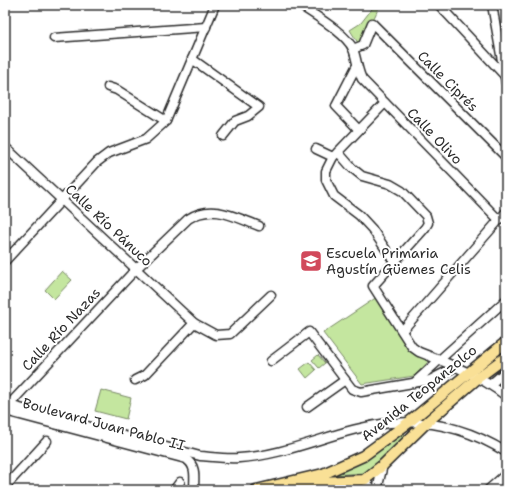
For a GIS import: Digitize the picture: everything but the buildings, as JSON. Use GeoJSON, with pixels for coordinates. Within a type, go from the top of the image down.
{"type":"FeatureCollection","features":[{"type":"Feature","properties":{"kind":"main road","name":"Avenida Teopanzolco"},"geometry":{"type":"LineString","coordinates":[[256,490],[339,469],[363,456],[408,423],[506,342]]}},
{"type":"Feature","properties":{"kind":"main road","name":"Avenida Teopanzolco"},"geometry":{"type":"LineString","coordinates":[[364,480],[383,465],[426,423],[479,377],[506,357]]}},
{"type":"Feature","properties":{"kind":"main road"},"geometry":{"type":"LineString","coordinates":[[295,490],[322,482],[364,480]]}},
{"type":"Feature","properties":{"kind":"street"},"geometry":{"type":"LineString","coordinates":[[5,261],[97,162],[110,153],[146,139],[166,121],[215,5]]}},
{"type":"Feature","properties":{"kind":"street"},"geometry":{"type":"LineString","coordinates":[[300,5],[346,38],[353,49],[356,66],[336,106],[358,129]]}},
{"type":"Feature","properties":{"kind":"street"},"geometry":{"type":"LineString","coordinates":[[439,5],[506,78]]}},
{"type":"Feature","properties":{"kind":"street"},"geometry":{"type":"LineString","coordinates":[[492,5],[506,78]]}},
{"type":"Feature","properties":{"kind":"street","name":"Calle Ciprés"},"geometry":{"type":"LineString","coordinates":[[353,49],[363,45],[372,22],[506,157]]}},
{"type":"Feature","properties":{"kind":"street"},"geometry":{"type":"LineString","coordinates":[[54,38],[206,27]]}},
{"type":"Feature","properties":{"kind":"street"},"geometry":{"type":"LineString","coordinates":[[192,59],[259,106],[248,116],[235,121],[223,136]]}},
{"type":"Feature","properties":{"kind":"street","name":"Calle Olivo"},"geometry":{"type":"LineString","coordinates":[[356,66],[362,79],[499,220]]}},
{"type":"Feature","properties":{"kind":"street"},"geometry":{"type":"LineString","coordinates":[[108,87],[116,90],[166,121]]}},
{"type":"Feature","properties":{"kind":"street"},"geometry":{"type":"LineString","coordinates":[[385,103],[335,154],[326,171],[326,180],[334,196],[359,215],[372,229],[395,263]]}},
{"type":"Feature","properties":{"kind":"street","name":"Calle Río Pánuco"},"geometry":{"type":"LineString","coordinates":[[5,147],[194,322],[216,335],[223,336],[230,334],[271,295]]}},
{"type":"Feature","properties":{"kind":"street"},"geometry":{"type":"LineString","coordinates":[[316,150],[335,154],[362,176],[390,184],[402,192],[426,216],[428,223],[425,228],[373,286],[412,347],[419,352],[457,366],[479,377],[506,396]]}},
{"type":"Feature","properties":{"kind":"street","name":"Calle Río Nazas"},"geometry":{"type":"LineString","coordinates":[[6,407],[137,268],[197,212],[210,210],[223,212],[259,226]]}},
{"type":"Feature","properties":{"kind":"street"},"geometry":{"type":"LineString","coordinates":[[402,331],[506,212]]}},
{"type":"Feature","properties":{"kind":"street"},"geometry":{"type":"LineString","coordinates":[[415,382],[506,300]]}},
{"type":"Feature","properties":{"kind":"street"},"geometry":{"type":"LineString","coordinates":[[135,380],[145,375],[194,322]]}},
{"type":"Feature","properties":{"kind":"street"},"geometry":{"type":"LineString","coordinates":[[271,361],[310,332],[352,389],[361,392],[430,380],[457,366]]}},
{"type":"Feature","properties":{"kind":"street"},"geometry":{"type":"LineString","coordinates":[[491,384],[506,371]]}},
{"type":"Feature","properties":{"kind":"street"},"geometry":{"type":"LineString","coordinates":[[307,407],[345,380]]}},
{"type":"Feature","properties":{"kind":"street","name":"Boulevard Juan Pablo II"},"geometry":{"type":"LineString","coordinates":[[6,407],[200,456],[240,458],[262,455],[297,447],[352,431],[391,423],[426,423],[466,432],[489,441],[506,452]]}},
{"type":"Feature","properties":{"kind":"street","name":"Boulevard Juan Pablo II"},"geometry":{"type":"LineString","coordinates":[[6,407],[186,459],[192,463],[194,469],[194,490]]}},
{"type":"Feature","properties":{"kind":"street"},"geometry":{"type":"LineString","coordinates":[[7,487],[47,441]]}},
{"type":"Feature","properties":{"kind":"street"},"geometry":{"type":"LineString","coordinates":[[377,490],[383,465]]}},
{"type":"Feature","properties":{"kind":"street"},"geometry":{"type":"LineString","coordinates":[[488,490],[506,474]]}},
{"type":"Feature","properties":{"kind":"street"},"geometry":{"type":"LineString","coordinates":[[364,480],[374,490]]}},
{"type":"Feature","properties":{"kind":"street"},"geometry":{"type":"LineString","coordinates":[[174,490],[180,482]]}},
{"type":"Feature","properties":{"kind":"green space"},"geometry":{"type":"Polygon","coordinates":[[[375,5],[380,5],[362,44],[358,43],[350,30],[361,23],[375,5]]]}},
{"type":"Feature","properties":{"kind":"green space"},"geometry":{"type":"Polygon","coordinates":[[[62,271],[72,280],[54,299],[45,290],[62,271]]]}},
{"type":"Feature","properties":{"kind":"green space"},"geometry":{"type":"Polygon","coordinates":[[[377,297],[411,347],[430,360],[414,376],[362,384],[323,333],[377,297]]]}},
{"type":"Feature","properties":{"kind":"green space"},"geometry":{"type":"Polygon","coordinates":[[[318,355],[325,363],[319,368],[312,360],[318,355]]]}},
{"type":"Feature","properties":{"kind":"green space"},"geometry":{"type":"Polygon","coordinates":[[[309,362],[316,370],[307,378],[300,369],[309,362]]]}},
{"type":"Feature","properties":{"kind":"green space"},"geometry":{"type":"Polygon","coordinates":[[[101,390],[131,398],[126,419],[95,411],[101,390]]]}},
{"type":"Feature","properties":{"kind":"green space"},"geometry":{"type":"Polygon","coordinates":[[[404,431],[405,437],[364,473],[333,475],[333,473],[404,431]]]}},
{"type":"Feature","properties":{"kind":"place","name":"Escuela Primaria Agustín Güemes Celis"},"geometry":{"type":"Point","coordinates":[311,261]}}]}
